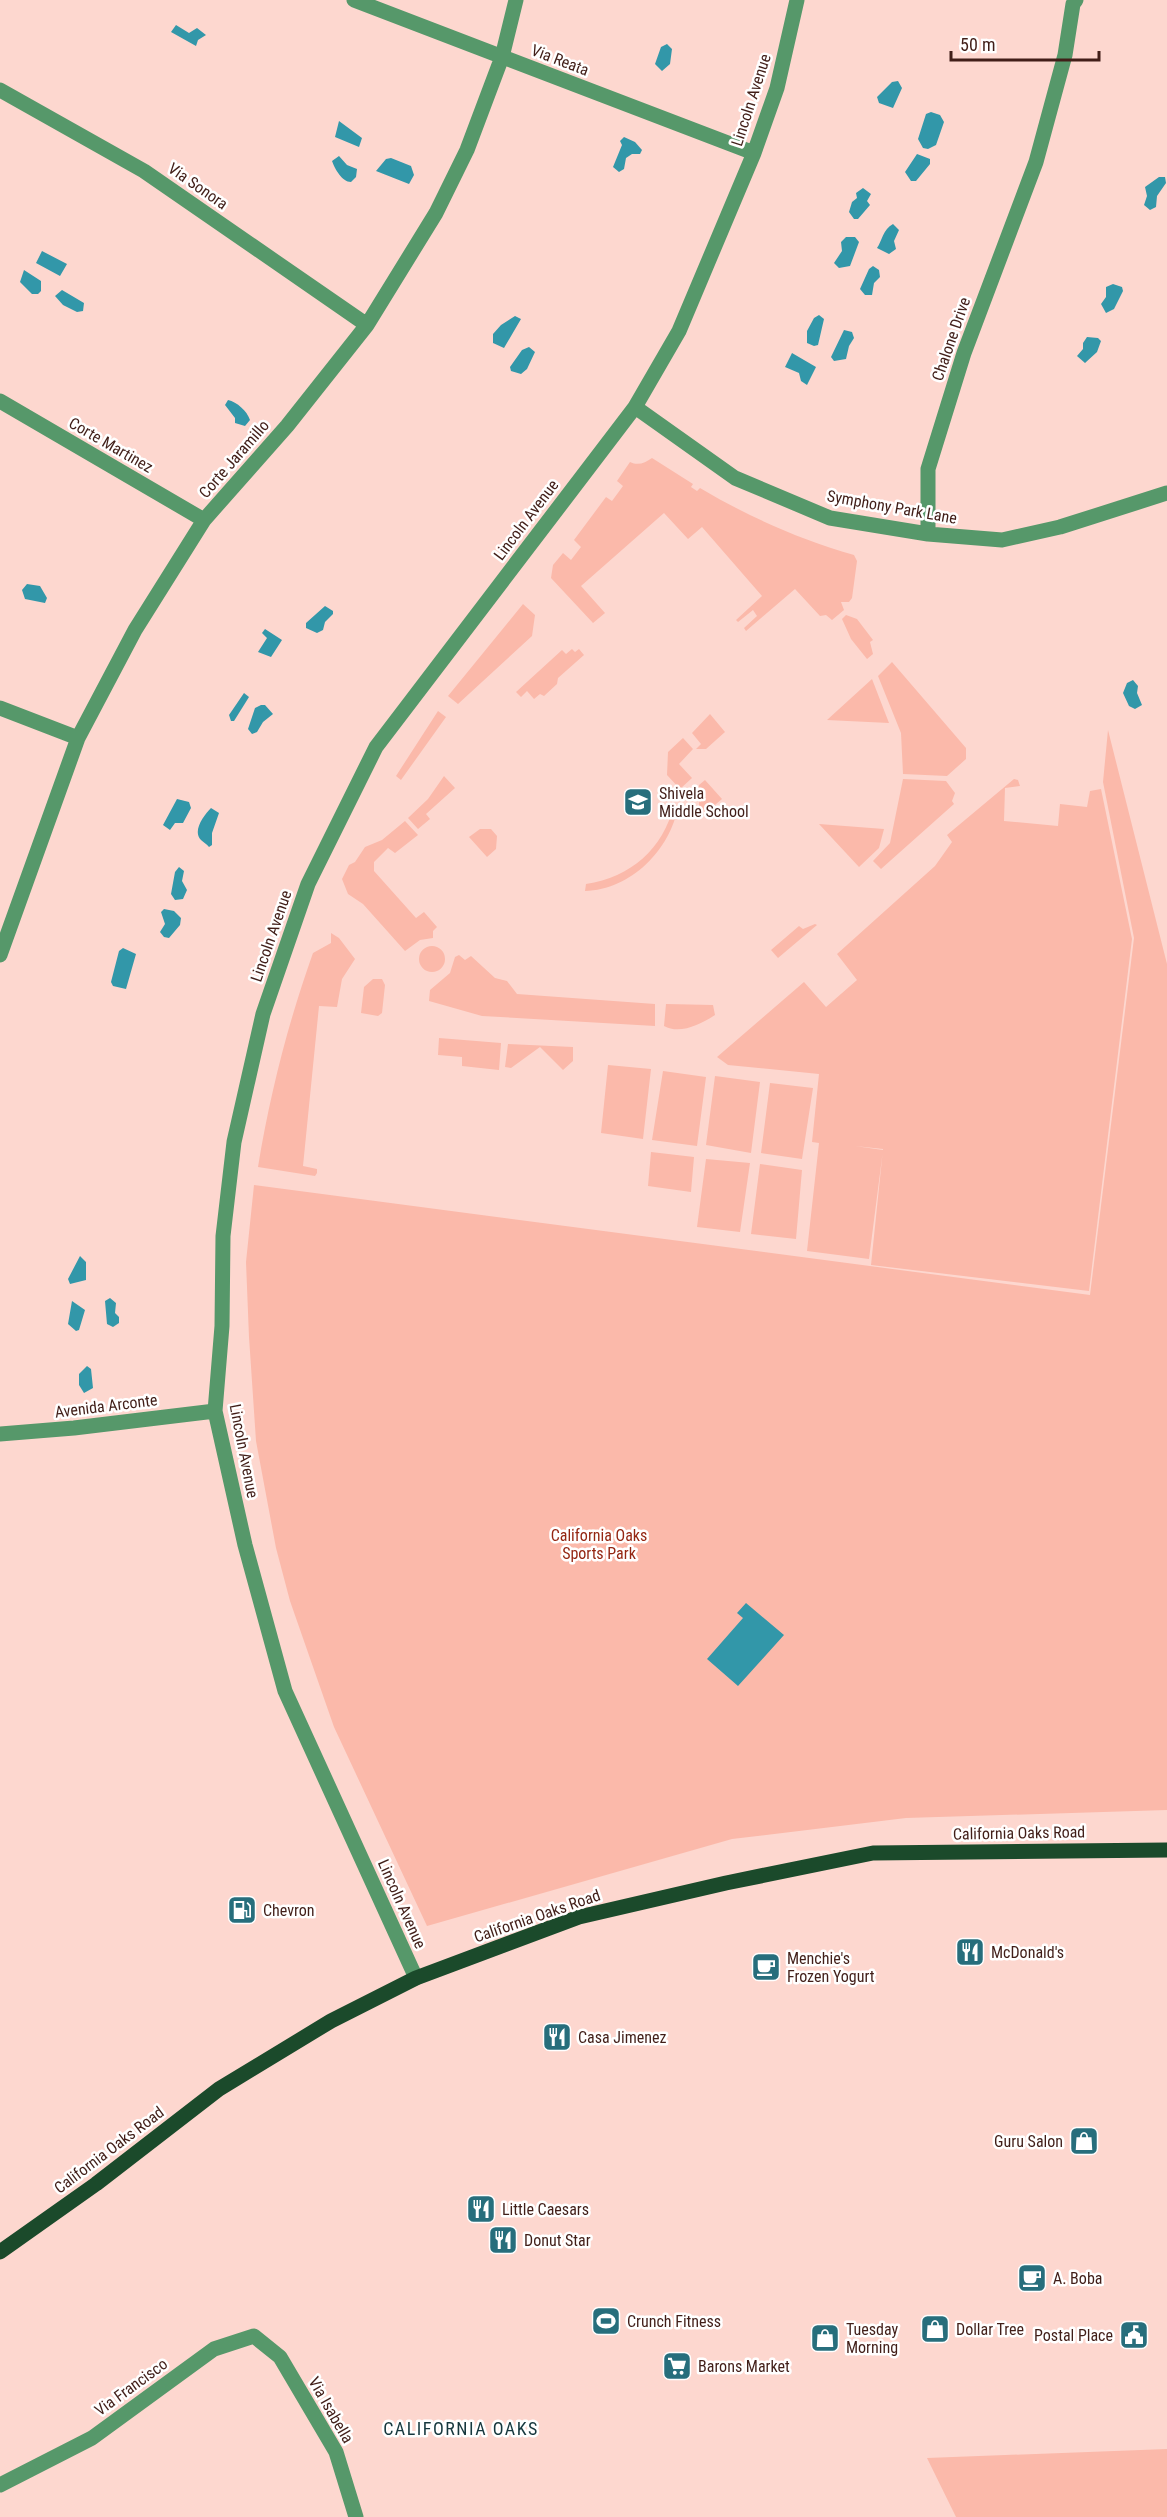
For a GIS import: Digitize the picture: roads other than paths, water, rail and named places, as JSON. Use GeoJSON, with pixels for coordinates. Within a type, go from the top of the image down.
{"type":"FeatureCollection","features":[{"type":"Feature","properties":{"kind":"main road","name":"California Oaks Road"},"geometry":{"type":"LineString","coordinates":[[0,2252],[96,2184],[219,2089],[331,2020],[416,1978],[579,1917],[726,1882],[873,1853],[1167,1850]]}},
{"type":"Feature","properties":{"kind":"street","name":"Via Reata"},"geometry":{"type":"LineString","coordinates":[[354,0],[754,153]]}},
{"type":"Feature","properties":{"kind":"street","name":"Corte Jaramillo"},"geometry":{"type":"LineString","coordinates":[[0,955],[78,738],[135,630],[204,520],[287,426],[367,325],[441,202],[467,150],[502,57],[516,0]]}},
{"type":"Feature","properties":{"kind":"street","name":"Lincoln Avenue"},"geometry":{"type":"LineString","coordinates":[[416,1978],[285,1691],[245,1545],[215,1411],[222,1326],[223,1236],[234,1142],[263,1014],[308,884],[376,747],[635,407],[679,331],[754,153],[777,88],[797,0]]}},
{"type":"Feature","properties":{"kind":"street","name":"Chalone Drive"},"geometry":{"type":"LineString","coordinates":[[928,534],[928,469],[964,353],[1036,162],[1065,55],[1073,4],[1076,0]]}},
{"type":"Feature","properties":{"kind":"street","name":"Via Sonora"},"geometry":{"type":"LineString","coordinates":[[0,90],[144,171],[367,325]]}},
{"type":"Feature","properties":{"kind":"street","name":"Corte Martinez"},"geometry":{"type":"LineString","coordinates":[[0,401],[204,520]]}},
{"type":"Feature","properties":{"kind":"street","name":"Symphony Park Lane"},"geometry":{"type":"LineString","coordinates":[[635,407],[735,478],[830,518],[928,534],[1002,540],[1060,527],[1167,493]]}},
{"type":"Feature","properties":{"kind":"street"},"geometry":{"type":"LineString","coordinates":[[0,708],[78,738]]}},
{"type":"Feature","properties":{"kind":"street","name":"Avenida Arconte"},"geometry":{"type":"LineString","coordinates":[[0,1434],[74,1428],[215,1411]]}},
{"type":"Feature","properties":{"kind":"street","name":"Via Francisco"},"geometry":{"type":"LineString","coordinates":[[0,2485],[92,2438],[214,2349],[254,2336],[280,2357]]}},
{"type":"Feature","properties":{"kind":"street","name":"Via Isabella"},"geometry":{"type":"LineString","coordinates":[[280,2357],[336,2452],[356,2517]]}},
{"type":"Feature","properties":{"kind":"water"},"geometry":{"type":"Polygon","coordinates":[[[176,25],[189,33],[197,28],[206,35],[198,40],[196,46],[171,32],[176,25]]]}},
{"type":"Feature","properties":{"kind":"water"},"geometry":{"type":"Polygon","coordinates":[[[667,44],[672,49],[670,64],[662,71],[655,64],[661,47],[667,44]]]}},
{"type":"Feature","properties":{"kind":"water"},"geometry":{"type":"Polygon","coordinates":[[[898,81],[902,88],[893,108],[879,103],[877,97],[892,82],[898,81]]]}},
{"type":"Feature","properties":{"kind":"water"},"geometry":{"type":"Polygon","coordinates":[[[931,112],[940,115],[944,122],[936,145],[928,149],[923,148],[918,139],[926,114],[931,112]]]}},
{"type":"Feature","properties":{"kind":"water"},"geometry":{"type":"Polygon","coordinates":[[[339,121],[362,138],[359,147],[335,137],[339,121]]]}},
{"type":"Feature","properties":{"kind":"water"},"geometry":{"type":"Polygon","coordinates":[[[624,137],[635,142],[642,150],[640,154],[632,154],[626,158],[624,169],[619,172],[613,167],[622,145],[620,141],[624,137]]]}},
{"type":"Feature","properties":{"kind":"water"},"geometry":{"type":"Polygon","coordinates":[[[917,154],[930,159],[930,164],[916,181],[911,181],[905,172],[917,154]]]}},
{"type":"Feature","properties":{"kind":"water"},"geometry":{"type":"Polygon","coordinates":[[[339,156],[347,165],[357,169],[356,177],[351,182],[342,177],[333,164],[332,161],[339,156]]]}},
{"type":"Feature","properties":{"kind":"water"},"geometry":{"type":"Polygon","coordinates":[[[391,158],[411,166],[414,175],[409,184],[376,171],[386,159],[391,158]]]}},
{"type":"Feature","properties":{"kind":"water"},"geometry":{"type":"Polygon","coordinates":[[[1159,177],[1165,177],[1166,183],[1157,196],[1156,207],[1150,210],[1144,205],[1147,196],[1145,187],[1159,177]]]}},
{"type":"Feature","properties":{"kind":"water"},"geometry":{"type":"Polygon","coordinates":[[[863,188],[871,194],[867,201],[870,205],[858,219],[854,219],[849,212],[852,202],[857,198],[856,193],[863,188]]]}},
{"type":"Feature","properties":{"kind":"water"},"geometry":{"type":"Polygon","coordinates":[[[893,224],[899,230],[894,241],[896,249],[889,254],[877,248],[885,232],[893,224]]]}},
{"type":"Feature","properties":{"kind":"water"},"geometry":{"type":"Polygon","coordinates":[[[846,237],[855,237],[859,242],[850,266],[839,268],[834,263],[842,251],[841,242],[846,237]]]}},
{"type":"Feature","properties":{"kind":"water"},"geometry":{"type":"Polygon","coordinates":[[[42,251],[67,264],[60,276],[36,263],[42,251]]]}},
{"type":"Feature","properties":{"kind":"water"},"geometry":{"type":"Polygon","coordinates":[[[873,266],[879,270],[880,277],[874,283],[872,295],[865,295],[860,289],[869,269],[873,266]]]}},
{"type":"Feature","properties":{"kind":"water"},"geometry":{"type":"Polygon","coordinates":[[[24,270],[41,281],[41,291],[38,294],[32,294],[20,282],[24,270]]]}},
{"type":"Feature","properties":{"kind":"water"},"geometry":{"type":"Polygon","coordinates":[[[1113,284],[1122,287],[1123,291],[1114,309],[1106,313],[1101,304],[1106,297],[1106,287],[1113,284]]]}},
{"type":"Feature","properties":{"kind":"water"},"geometry":{"type":"Polygon","coordinates":[[[62,290],[84,303],[83,311],[77,312],[63,305],[55,296],[62,290]]]}},
{"type":"Feature","properties":{"kind":"water"},"geometry":{"type":"Polygon","coordinates":[[[819,315],[824,319],[818,345],[814,346],[807,343],[807,331],[814,318],[819,315]]]}},
{"type":"Feature","properties":{"kind":"water"},"geometry":{"type":"Polygon","coordinates":[[[515,316],[521,319],[504,348],[493,343],[493,334],[501,325],[515,316]]]}},
{"type":"Feature","properties":{"kind":"water"},"geometry":{"type":"Polygon","coordinates":[[[844,330],[852,332],[854,338],[849,346],[846,359],[834,361],[831,357],[844,330]]]}},
{"type":"Feature","properties":{"kind":"water"},"geometry":{"type":"Polygon","coordinates":[[[1087,337],[1098,338],[1101,341],[1097,352],[1085,363],[1077,356],[1083,349],[1083,343],[1087,337]]]}},
{"type":"Feature","properties":{"kind":"water"},"geometry":{"type":"Polygon","coordinates":[[[529,347],[535,352],[527,369],[521,374],[511,371],[510,367],[522,350],[529,347]]]}},
{"type":"Feature","properties":{"kind":"water"},"geometry":{"type":"Polygon","coordinates":[[[792,353],[816,367],[807,385],[801,381],[799,373],[785,367],[792,353]]]}},
{"type":"Feature","properties":{"kind":"water"},"geometry":{"type":"Polygon","coordinates":[[[228,400],[247,413],[250,420],[245,426],[235,423],[235,418],[225,405],[228,400]]]}},
{"type":"Feature","properties":{"kind":"water"},"geometry":{"type":"Polygon","coordinates":[[[27,584],[40,586],[47,598],[45,603],[25,599],[22,590],[27,584]]]}},
{"type":"Feature","properties":{"kind":"water"},"geometry":{"type":"Polygon","coordinates":[[[325,606],[333,611],[333,614],[325,622],[323,630],[317,633],[306,628],[306,623],[325,606]]]}},
{"type":"Feature","properties":{"kind":"water"},"geometry":{"type":"Polygon","coordinates":[[[265,629],[282,640],[271,657],[258,652],[267,638],[262,633],[265,629]]]}},
{"type":"Feature","properties":{"kind":"water"},"geometry":{"type":"Polygon","coordinates":[[[1133,680],[1138,686],[1137,693],[1142,705],[1135,709],[1129,706],[1123,693],[1127,683],[1133,680]]]}},
{"type":"Feature","properties":{"kind":"water"},"geometry":{"type":"Polygon","coordinates":[[[244,693],[249,697],[234,721],[231,721],[229,715],[244,693]]]}},
{"type":"Feature","properties":{"kind":"water"},"geometry":{"type":"Polygon","coordinates":[[[265,705],[273,714],[263,722],[257,732],[252,734],[248,729],[255,708],[265,705]]]}},
{"type":"Feature","properties":{"kind":"water"},"geometry":{"type":"Polygon","coordinates":[[[177,799],[189,802],[191,808],[183,823],[175,823],[170,830],[163,825],[177,799]]]}},
{"type":"Feature","properties":{"kind":"water"},"geometry":{"type":"Polygon","coordinates":[[[211,808],[219,813],[212,833],[212,845],[209,847],[201,840],[198,828],[211,808]]]}},
{"type":"Feature","properties":{"kind":"water"},"geometry":{"type":"Polygon","coordinates":[[[179,867],[184,871],[182,881],[187,890],[183,899],[175,900],[171,894],[175,872],[179,867]]]}},
{"type":"Feature","properties":{"kind":"water"},"geometry":{"type":"Polygon","coordinates":[[[164,909],[174,911],[181,918],[180,925],[169,938],[164,937],[160,932],[165,924],[161,912],[164,909]]]}},
{"type":"Feature","properties":{"kind":"water"},"geometry":{"type":"Polygon","coordinates":[[[123,948],[136,954],[126,989],[113,986],[111,982],[119,951],[123,948]]]}},
{"type":"Feature","properties":{"kind":"water"},"geometry":{"type":"Polygon","coordinates":[[[80,1256],[86,1262],[86,1280],[70,1284],[68,1279],[80,1256]]]}},
{"type":"Feature","properties":{"kind":"water"},"geometry":{"type":"Polygon","coordinates":[[[110,1298],[116,1303],[115,1313],[119,1317],[119,1323],[113,1327],[107,1324],[105,1301],[110,1298]]]}},
{"type":"Feature","properties":{"kind":"water"},"geometry":{"type":"Polygon","coordinates":[[[72,1301],[85,1310],[79,1330],[76,1331],[68,1324],[72,1301]]]}},
{"type":"Feature","properties":{"kind":"water"},"geometry":{"type":"Polygon","coordinates":[[[87,1366],[91,1369],[93,1388],[84,1393],[79,1385],[79,1374],[87,1366]]]}},
{"type":"Feature","properties":{"kind":"water"},"geometry":{"type":"Polygon","coordinates":[[[746,1603],[784,1635],[738,1686],[707,1659],[743,1618],[737,1613],[746,1603]]]}},
{"type":"Feature","properties":{"kind":"place","name":"Shivela Middle School"},"geometry":{"type":"Point","coordinates":[638,802]}},
{"type":"Feature","properties":{"kind":"place","name":"Chevron"},"geometry":{"type":"Point","coordinates":[242,1910]}},
{"type":"Feature","properties":{"kind":"place","name":"McDonald's"},"geometry":{"type":"Point","coordinates":[970,1952]}},
{"type":"Feature","properties":{"kind":"place","name":"Menchie's Frozen Yogurt"},"geometry":{"type":"Point","coordinates":[766,1967]}},
{"type":"Feature","properties":{"kind":"place","name":"Casa Jimenez"},"geometry":{"type":"Point","coordinates":[557,2037]}},
{"type":"Feature","properties":{"kind":"place","name":"Guru Salon"},"geometry":{"type":"Point","coordinates":[1084,2141]}},
{"type":"Feature","properties":{"kind":"place","name":"Little Caesars"},"geometry":{"type":"Point","coordinates":[481,2209]}},
{"type":"Feature","properties":{"kind":"place","name":"Donut Star"},"geometry":{"type":"Point","coordinates":[503,2240]}},
{"type":"Feature","properties":{"kind":"place","name":"A. Boba"},"geometry":{"type":"Point","coordinates":[1032,2278]}},
{"type":"Feature","properties":{"kind":"place","name":"Crunch Fitness"},"geometry":{"type":"Point","coordinates":[606,2321]}},
{"type":"Feature","properties":{"kind":"place","name":"Dollar Tree"},"geometry":{"type":"Point","coordinates":[935,2329]}},
{"type":"Feature","properties":{"kind":"place","name":"Postal Place"},"geometry":{"type":"Point","coordinates":[1134,2335]}},
{"type":"Feature","properties":{"kind":"place","name":"Tuesday Morning"},"geometry":{"type":"Point","coordinates":[825,2338]}},
{"type":"Feature","properties":{"kind":"place","name":"Barons Market"},"geometry":{"type":"Point","coordinates":[677,2366]}},
{"type":"Feature","properties":{"kind":"district","name":"CALIFORNIA OAKS"},"geometry":{"type":"Point","coordinates":[461,2428]}},
{"type":"Feature","properties":{"kind":"park label","name":"California Oaks Sports Park"},"geometry":{"type":"Point","coordinates":[599,1544]}}]}
